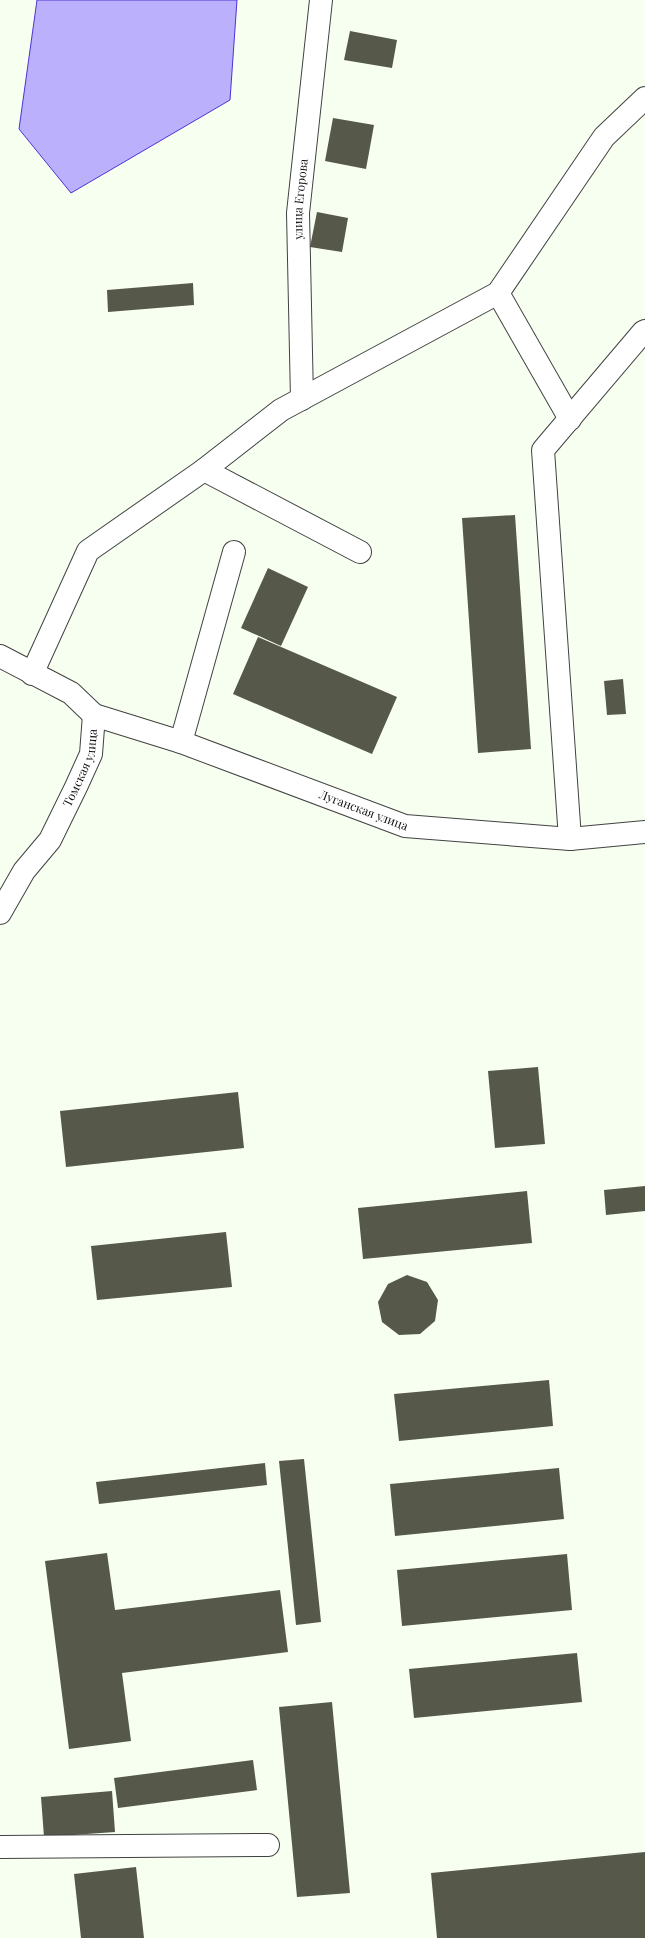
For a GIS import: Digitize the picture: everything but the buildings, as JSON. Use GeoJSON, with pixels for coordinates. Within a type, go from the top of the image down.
{"type":"FeatureCollection","features":[{"type":"Feature","properties":{"kind":"street","name":"улица Егорова"},"geometry":{"type":"LineString","coordinates":[[302,399],[298,213],[321,0]]}},
{"type":"Feature","properties":{"kind":"street"},"geometry":{"type":"LineString","coordinates":[[32,674],[88,551],[204,470],[281,410],[498,293],[604,137],[645,98]]}},
{"type":"Feature","properties":{"kind":"street"},"geometry":{"type":"LineString","coordinates":[[498,293],[570,419]]}},
{"type":"Feature","properties":{"kind":"street"},"geometry":{"type":"LineString","coordinates":[[570,839],[543,450],[642,332],[645,331]]}},
{"type":"Feature","properties":{"kind":"street"},"geometry":{"type":"LineString","coordinates":[[204,470],[360,552]]}},
{"type":"Feature","properties":{"kind":"street"},"geometry":{"type":"LineString","coordinates":[[181,742],[234,552]]}},
{"type":"Feature","properties":{"kind":"street","name":"Томская улица"},"geometry":{"type":"LineString","coordinates":[[0,656],[71,693],[94,715],[91,754],[76,787],[50,840],[24,871],[0,913]]}},
{"type":"Feature","properties":{"kind":"street","name":"Луганская улица"},"geometry":{"type":"LineString","coordinates":[[94,715],[181,742],[404,826],[570,839],[645,832]]}},
{"type":"Feature","properties":{"kind":"street"},"geometry":{"type":"LineString","coordinates":[[0,1847],[268,1845]]}},
{"type":"Feature","properties":{"kind":"shaded area"},"geometry":{"type":"Polygon","coordinates":[[[37,0],[237,0],[230,100],[71,193],[19,129],[37,0]]]}}]}
